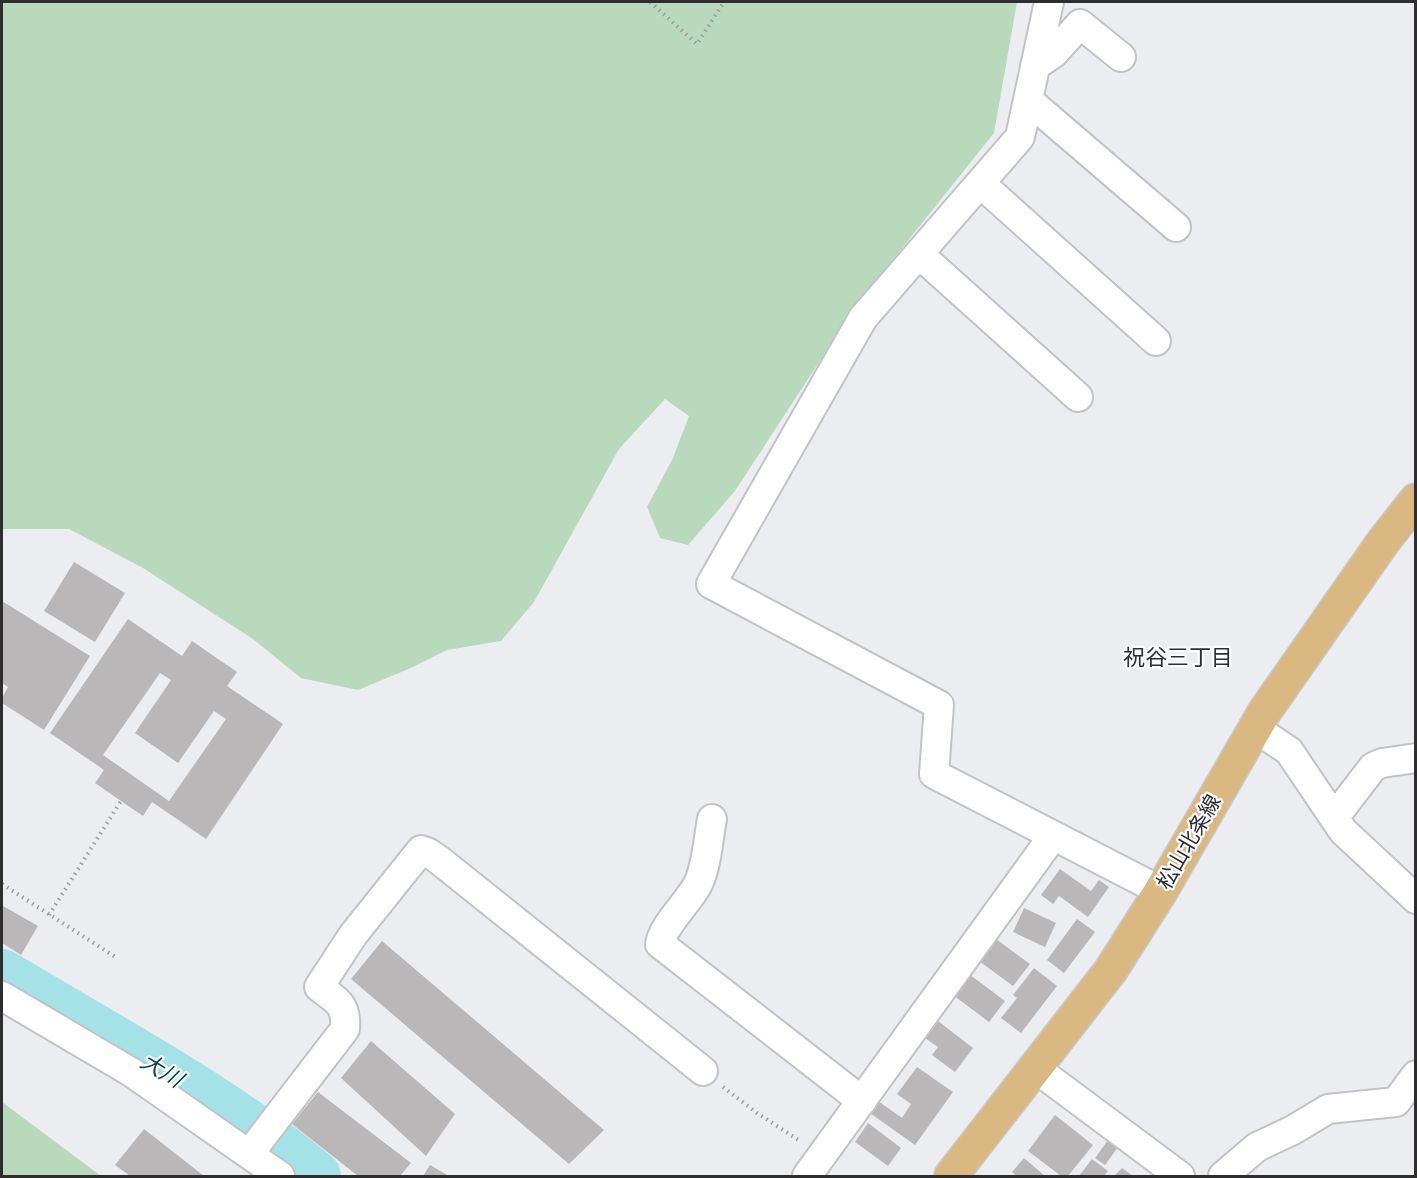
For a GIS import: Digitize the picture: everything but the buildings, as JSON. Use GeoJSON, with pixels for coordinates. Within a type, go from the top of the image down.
{"type":"FeatureCollection","features":[{"type":"Feature","properties":{"kind":"main road","name":"松山北条線"},"geometry":{"type":"LineString","coordinates":[[951,1176],[1111,970],[1161,891],[1255,728],[1383,542],[1416,500]]}},
{"type":"Feature","properties":{"kind":"street"},"geometry":{"type":"LineString","coordinates":[[1049,2],[1020,137],[863,318],[711,584],[939,705],[934,774],[1161,891]]}},
{"type":"Feature","properties":{"kind":"street"},"geometry":{"type":"LineString","coordinates":[[1035,66],[1054,53],[1080,24],[1121,57]]}},
{"type":"Feature","properties":{"kind":"street"},"geometry":{"type":"LineString","coordinates":[[1028,100],[1176,227]]}},
{"type":"Feature","properties":{"kind":"street"},"geometry":{"type":"LineString","coordinates":[[980,183],[1156,341]]}},
{"type":"Feature","properties":{"kind":"street"},"geometry":{"type":"LineString","coordinates":[[919,254],[1078,397]]}},
{"type":"Feature","properties":{"kind":"street"},"geometry":{"type":"LineString","coordinates":[[1255,728],[1289,751],[1334,819],[1351,839],[1416,898]]}},
{"type":"Feature","properties":{"kind":"street"},"geometry":{"type":"LineString","coordinates":[[1334,819],[1373,767],[1382,762],[1416,758]]}},
{"type":"Feature","properties":{"kind":"street"},"geometry":{"type":"LineString","coordinates":[[712,819],[699,882],[661,936],[660,944],[862,1101]]}},
{"type":"Feature","properties":{"kind":"street"},"geometry":{"type":"LineString","coordinates":[[815,1166],[1053,836]]}},
{"type":"Feature","properties":{"kind":"street"},"geometry":{"type":"LineString","coordinates":[[249,1153],[345,1029],[346,1015],[339,1002],[319,987],[353,935],[421,850],[429,853],[703,1071]]}},
{"type":"Feature","properties":{"kind":"street"},"geometry":{"type":"LineString","coordinates":[[2,996],[131,1072],[280,1176]]}},
{"type":"Feature","properties":{"kind":"street"},"geometry":{"type":"LineString","coordinates":[[1035,1068],[1180,1176]]}},
{"type":"Feature","properties":{"kind":"street"},"geometry":{"type":"LineString","coordinates":[[1223,1176],[1257,1147],[1293,1130],[1328,1109],[1396,1102],[1416,1075]]}},
{"type":"Feature","properties":{"kind":"path"},"geometry":{"type":"LineString","coordinates":[[650,2],[696,44],[724,2]]}},
{"type":"Feature","properties":{"kind":"path"},"geometry":{"type":"LineString","coordinates":[[49,915],[121,801]]}},
{"type":"Feature","properties":{"kind":"path"},"geometry":{"type":"LineString","coordinates":[[2,884],[117,958]]}},
{"type":"Feature","properties":{"kind":"path"},"geometry":{"type":"LineString","coordinates":[[703,1071],[758,1113],[815,1166]]}},
{"type":"Feature","properties":{"kind":"green space"},"geometry":{"type":"Polygon","coordinates":[[[2,2],[1017,2],[994,133],[855,307],[735,491],[688,545],[660,538],[647,507],[673,458],[689,416],[665,399],[619,449],[534,602],[501,641],[447,650],[358,690],[301,678],[253,639],[143,568],[69,529],[2,529],[2,2]]]}},
{"type":"Feature","properties":{"kind":"green space"},"geometry":{"type":"Polygon","coordinates":[[[2,1102],[101,1176],[2,1176],[2,1102]]]}},
{"type":"Feature","properties":{"kind":"waterway","name":"大川"},"geometry":{"type":"LineString","coordinates":[[2,974],[202,1094],[279,1147],[316,1176]]}},
{"type":"Feature","properties":{"kind":"district","name":"祝谷三丁目"},"geometry":{"type":"Point","coordinates":[1178,657]}}]}
